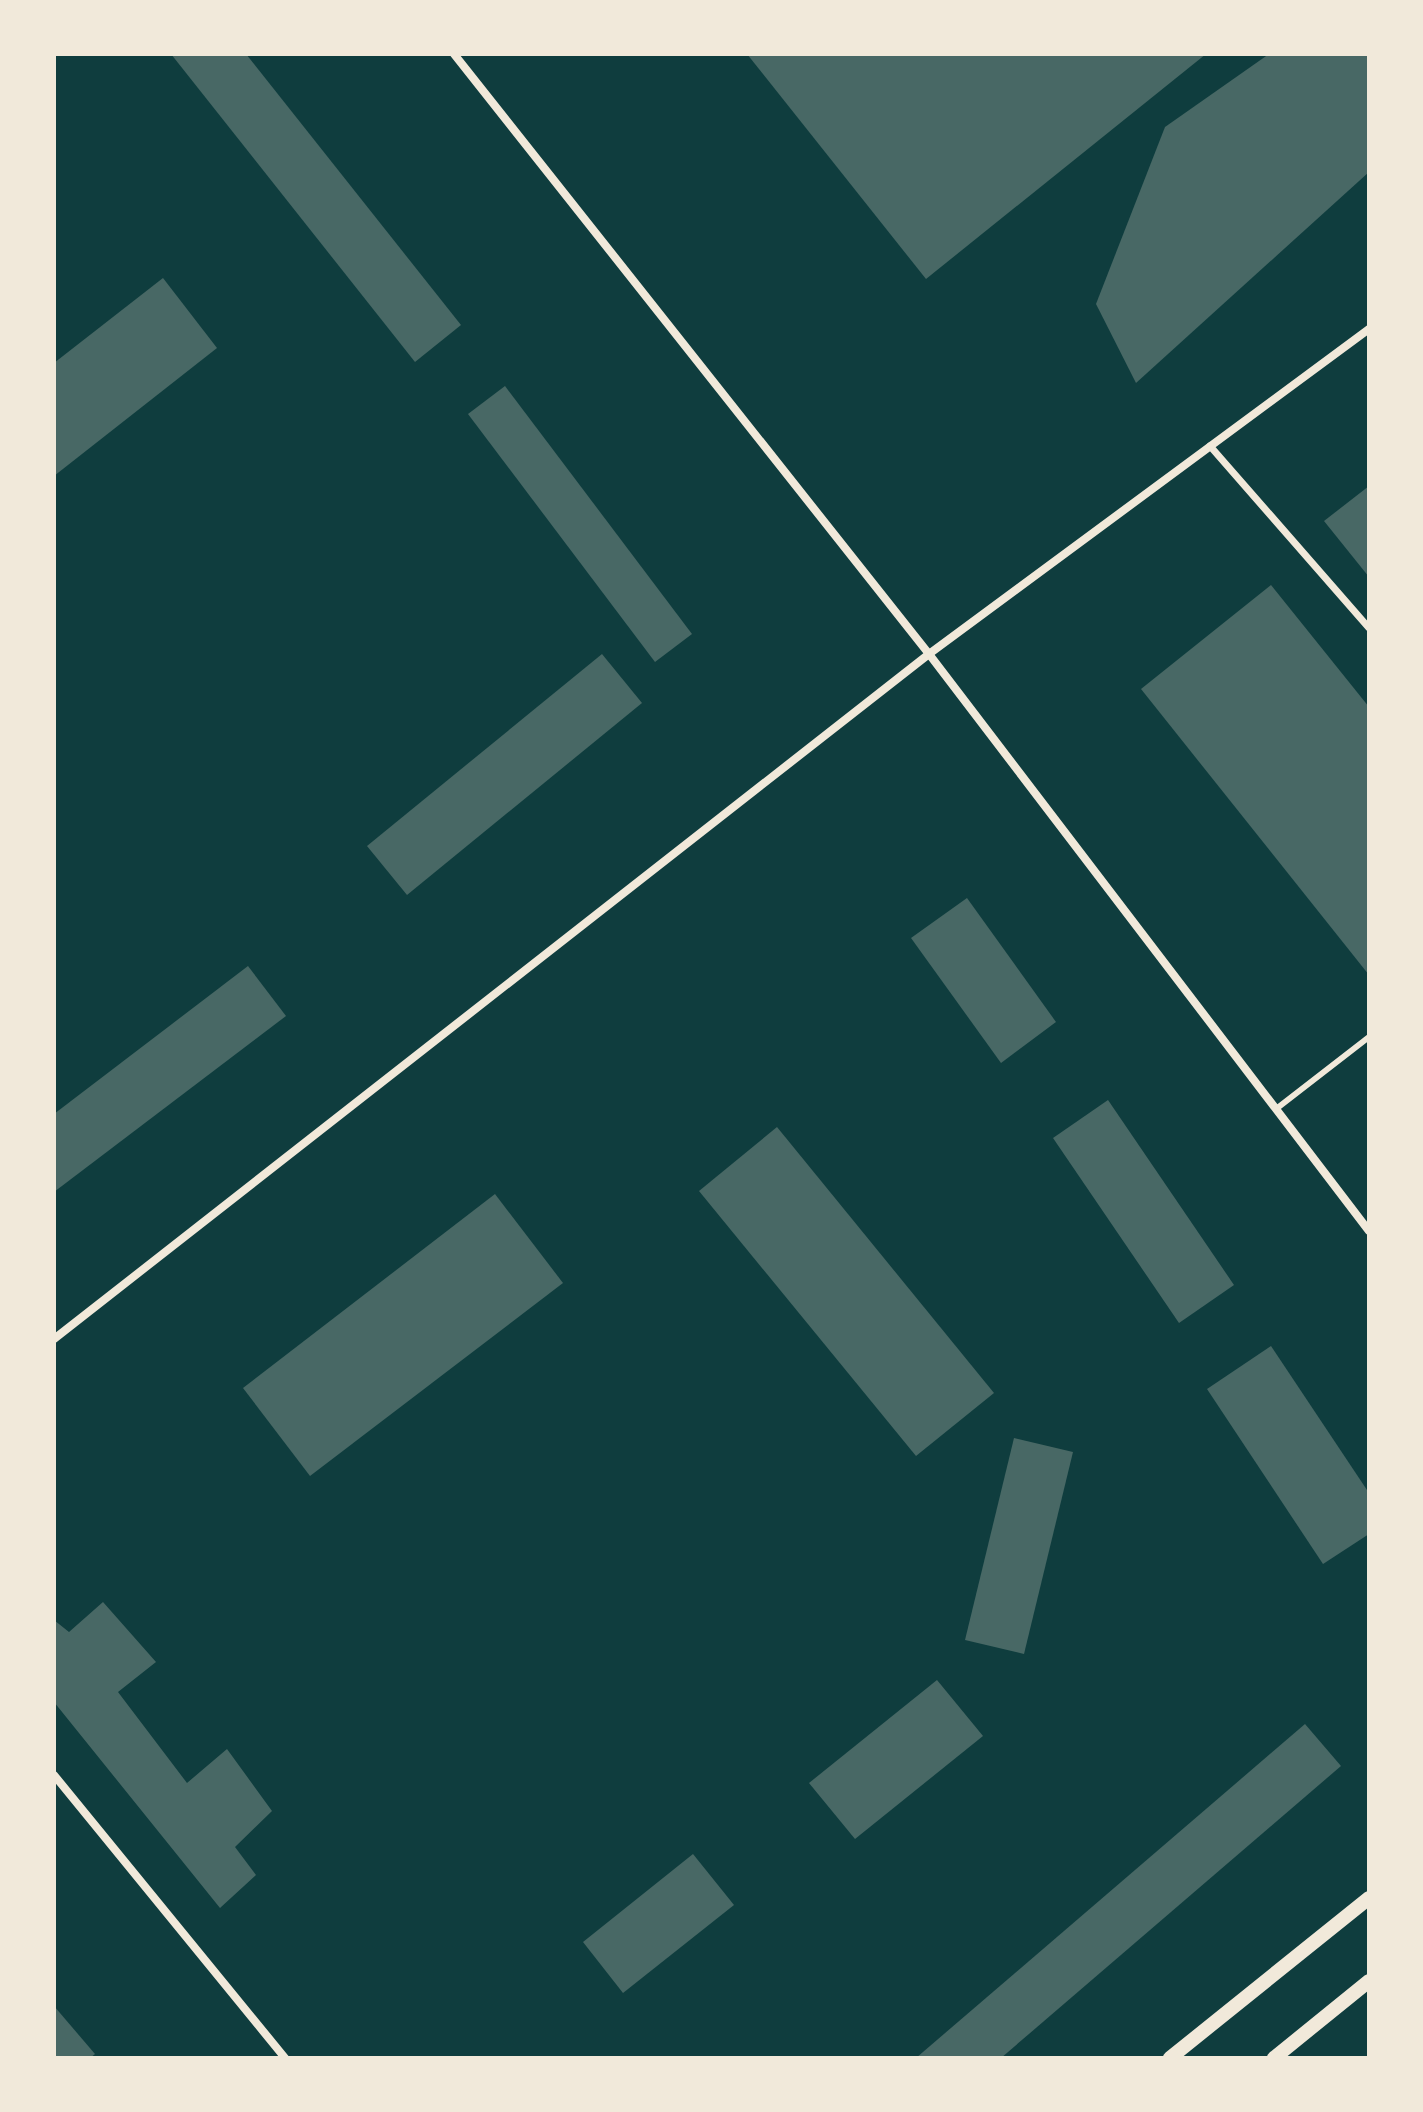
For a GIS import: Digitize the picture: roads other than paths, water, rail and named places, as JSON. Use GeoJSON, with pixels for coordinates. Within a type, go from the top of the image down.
{"type":"FeatureCollection","features":[{"type":"Feature","properties":{"kind":"street"},"geometry":{"type":"LineString","coordinates":[[454,54],[929,654],[1369,1231]]}},
{"type":"Feature","properties":{"kind":"street"},"geometry":{"type":"LineString","coordinates":[[54,1339],[929,654],[1369,329]]}},
{"type":"Feature","properties":{"kind":"street"},"geometry":{"type":"LineString","coordinates":[[1210,446],[1369,628]]}},
{"type":"Feature","properties":{"kind":"street"},"geometry":{"type":"LineString","coordinates":[[54,1775],[285,2058]]}},
{"type":"Feature","properties":{"kind":"street"},"geometry":{"type":"LineString","coordinates":[[1170,2058],[1369,1898]]}},
{"type":"Feature","properties":{"kind":"street"},"geometry":{"type":"LineString","coordinates":[[1274,2058],[1369,1981]]}},
{"type":"Feature","properties":{"kind":"lane"},"geometry":{"type":"LineString","coordinates":[[1276,1109],[1369,1037]]}}]}
